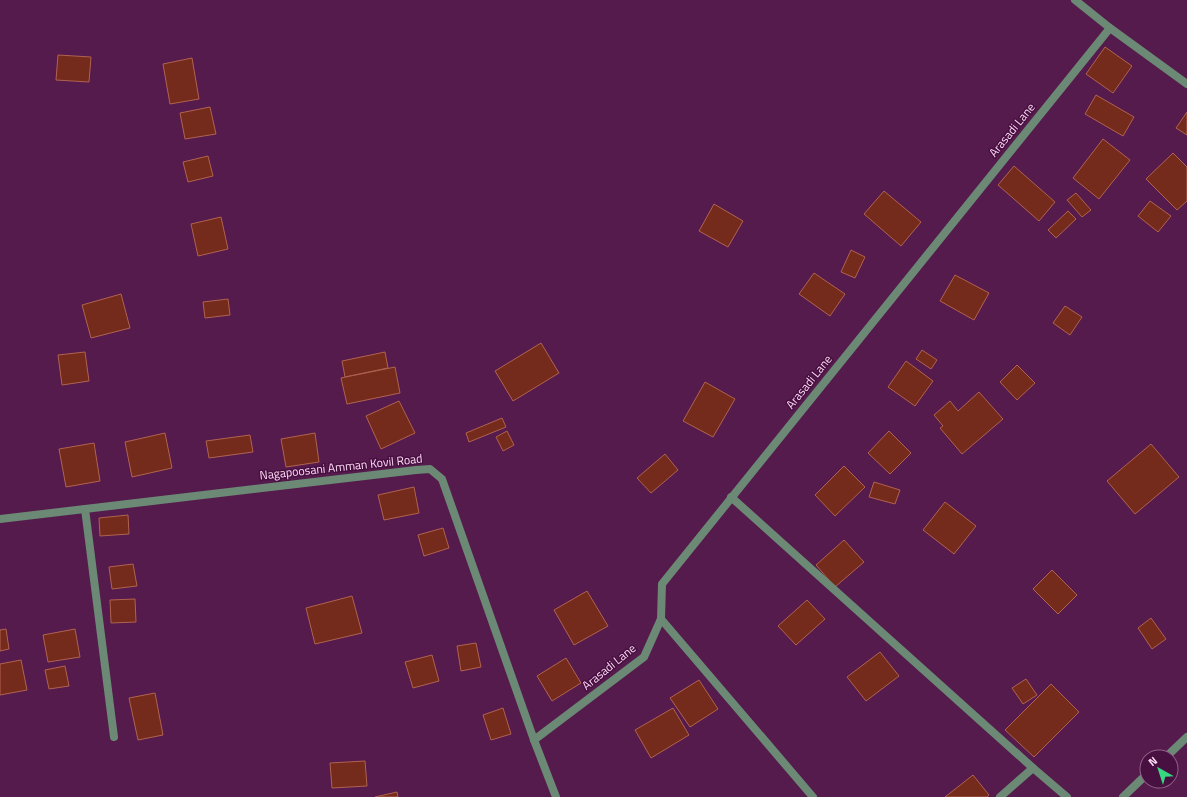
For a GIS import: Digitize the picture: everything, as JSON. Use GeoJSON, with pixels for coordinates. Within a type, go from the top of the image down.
{"type":"FeatureCollection","features":[{"type":"Feature","properties":{"kind":"street"},"geometry":{"type":"LineString","coordinates":[[1075,0],[1110,28],[1187,84]]}},
{"type":"Feature","properties":{"kind":"street","name":"Arasadi Lane"},"geometry":{"type":"LineString","coordinates":[[534,740],[644,657],[661,620],[662,584],[1110,28]]}},
{"type":"Feature","properties":{"kind":"street","name":"Nagapoosani Amman Kovil Road"},"geometry":{"type":"LineString","coordinates":[[0,519],[430,469],[442,479],[534,740],[556,797]]}},
{"type":"Feature","properties":{"kind":"street"},"geometry":{"type":"LineString","coordinates":[[731,497],[1067,797]]}},
{"type":"Feature","properties":{"kind":"street"},"geometry":{"type":"LineString","coordinates":[[85,509],[114,737]]}},
{"type":"Feature","properties":{"kind":"street"},"geometry":{"type":"LineString","coordinates":[[661,620],[813,797]]}},
{"type":"Feature","properties":{"kind":"street"},"geometry":{"type":"LineString","coordinates":[[1174,749],[1187,737]]}},
{"type":"Feature","properties":{"kind":"street"},"geometry":{"type":"LineString","coordinates":[[1000,797],[1033,768]]}},
{"type":"Feature","properties":{"kind":"street"},"geometry":{"type":"LineString","coordinates":[[1123,797],[1139,782]]}},
{"type":"Feature","properties":{"kind":"building"},"geometry":{"type":"Polygon","coordinates":[[[1105,47],[1132,66],[1113,93],[1086,74],[1105,47]]]}},
{"type":"Feature","properties":{"kind":"building"},"geometry":{"type":"Polygon","coordinates":[[[58,55],[91,57],[89,82],[56,80],[58,55]]]}},
{"type":"Feature","properties":{"kind":"building"},"geometry":{"type":"Polygon","coordinates":[[[192,58],[199,99],[170,104],[163,64],[192,58]]]}},
{"type":"Feature","properties":{"kind":"building"},"geometry":{"type":"Polygon","coordinates":[[[1096,95],[1134,117],[1123,136],[1085,114],[1096,95]]]}},
{"type":"Feature","properties":{"kind":"building"},"geometry":{"type":"Polygon","coordinates":[[[210,107],[216,134],[185,139],[180,113],[210,107]]]}},
{"type":"Feature","properties":{"kind":"building"},"geometry":{"type":"Polygon","coordinates":[[[1187,112],[1187,135],[1176,128],[1187,112]]]}},
{"type":"Feature","properties":{"kind":"building"},"geometry":{"type":"Polygon","coordinates":[[[1103,139],[1130,160],[1099,199],[1073,178],[1103,139]]]}},
{"type":"Feature","properties":{"kind":"building"},"geometry":{"type":"Polygon","coordinates":[[[1173,153],[1187,167],[1187,201],[1177,210],[1146,179],[1173,153]]]}},
{"type":"Feature","properties":{"kind":"building"},"geometry":{"type":"Polygon","coordinates":[[[208,156],[213,176],[188,182],[183,162],[208,156]]]}},
{"type":"Feature","properties":{"kind":"building"},"geometry":{"type":"Polygon","coordinates":[[[1014,166],[1055,202],[1039,221],[998,185],[1014,166]]]}},
{"type":"Feature","properties":{"kind":"building"},"geometry":{"type":"Polygon","coordinates":[[[884,191],[921,222],[901,246],[864,214],[884,191]]]}},
{"type":"Feature","properties":{"kind":"building"},"geometry":{"type":"Polygon","coordinates":[[[1076,193],[1091,210],[1082,217],[1067,200],[1076,193]]]}},
{"type":"Feature","properties":{"kind":"building"},"geometry":{"type":"Polygon","coordinates":[[[1150,201],[1171,216],[1158,232],[1138,216],[1150,201]]]}},
{"type":"Feature","properties":{"kind":"building"},"geometry":{"type":"Polygon","coordinates":[[[714,204],[743,221],[728,247],[699,231],[714,204]]]}},
{"type":"Feature","properties":{"kind":"building"},"geometry":{"type":"Polygon","coordinates":[[[1068,211],[1076,219],[1056,238],[1048,230],[1068,211]]]}},
{"type":"Feature","properties":{"kind":"building"},"geometry":{"type":"Polygon","coordinates":[[[221,217],[228,249],[198,256],[191,224],[221,217]]]}},
{"type":"Feature","properties":{"kind":"building"},"geometry":{"type":"Polygon","coordinates":[[[851,250],[865,257],[855,278],[841,272],[851,250]]]}},
{"type":"Feature","properties":{"kind":"building"},"geometry":{"type":"Polygon","coordinates":[[[814,273],[845,294],[830,316],[799,294],[814,273]]]}},
{"type":"Feature","properties":{"kind":"building"},"geometry":{"type":"Polygon","coordinates":[[[955,275],[989,293],[974,320],[940,301],[955,275]]]}},
{"type":"Feature","properties":{"kind":"building"},"geometry":{"type":"Polygon","coordinates":[[[121,294],[130,328],[91,338],[82,305],[121,294]]]}},
{"type":"Feature","properties":{"kind":"building"},"geometry":{"type":"Polygon","coordinates":[[[228,299],[230,315],[205,318],[203,302],[228,299]]]}},
{"type":"Feature","properties":{"kind":"building"},"geometry":{"type":"Polygon","coordinates":[[[1065,306],[1082,317],[1070,335],[1053,323],[1065,306]]]}},
{"type":"Feature","properties":{"kind":"building"},"geometry":{"type":"Polygon","coordinates":[[[541,343],[559,373],[513,401],[495,371],[541,343]]]}},
{"type":"Feature","properties":{"kind":"building"},"geometry":{"type":"Polygon","coordinates":[[[922,350],[937,360],[931,369],[916,359],[922,350]]]}},
{"type":"Feature","properties":{"kind":"building"},"geometry":{"type":"Polygon","coordinates":[[[85,352],[89,381],[62,385],[58,355],[85,352]]]}},
{"type":"Feature","properties":{"kind":"building"},"geometry":{"type":"Polygon","coordinates":[[[385,352],[388,368],[345,377],[342,361],[385,352]]]}},
{"type":"Feature","properties":{"kind":"building"},"geometry":{"type":"Polygon","coordinates":[[[906,361],[933,381],[915,406],[888,387],[906,361]]]}},
{"type":"Feature","properties":{"kind":"building"},"geometry":{"type":"Polygon","coordinates":[[[1017,365],[1035,383],[1017,400],[1000,382],[1017,365]]]}},
{"type":"Feature","properties":{"kind":"building"},"geometry":{"type":"Polygon","coordinates":[[[395,367],[400,393],[347,404],[341,378],[395,367]]]}},
{"type":"Feature","properties":{"kind":"building"},"geometry":{"type":"Polygon","coordinates":[[[705,382],[735,399],[713,437],[683,421],[705,382]]]}},
{"type":"Feature","properties":{"kind":"building"},"geometry":{"type":"Polygon","coordinates":[[[979,392],[1003,419],[962,454],[940,428],[943,426],[934,415],[950,401],[958,411],[979,392]]]}},
{"type":"Feature","properties":{"kind":"building"},"geometry":{"type":"Polygon","coordinates":[[[399,401],[415,433],[381,449],[366,416],[399,401]]]}},
{"type":"Feature","properties":{"kind":"building"},"geometry":{"type":"Polygon","coordinates":[[[502,418],[506,427],[469,442],[466,433],[502,418]]]}},
{"type":"Feature","properties":{"kind":"building"},"geometry":{"type":"Polygon","coordinates":[[[507,431],[514,445],[503,451],[496,437],[507,431]]]}},
{"type":"Feature","properties":{"kind":"building"},"geometry":{"type":"Polygon","coordinates":[[[889,431],[911,453],[890,474],[868,453],[889,431]]]}},
{"type":"Feature","properties":{"kind":"building"},"geometry":{"type":"Polygon","coordinates":[[[165,433],[172,468],[132,477],[125,442],[165,433]]]}},
{"type":"Feature","properties":{"kind":"building"},"geometry":{"type":"Polygon","coordinates":[[[315,433],[319,462],[286,467],[281,439],[315,433]]]}},
{"type":"Feature","properties":{"kind":"building"},"geometry":{"type":"Polygon","coordinates":[[[250,435],[253,452],[209,458],[206,441],[250,435]]]}},
{"type":"Feature","properties":{"kind":"building"},"geometry":{"type":"Polygon","coordinates":[[[94,443],[100,481],[66,487],[59,449],[94,443]]]}},
{"type":"Feature","properties":{"kind":"building"},"geometry":{"type":"Polygon","coordinates":[[[1151,444],[1179,477],[1135,514],[1107,481],[1151,444]]]}},
{"type":"Feature","properties":{"kind":"building"},"geometry":{"type":"Polygon","coordinates":[[[665,454],[678,470],[651,493],[637,478],[665,454]]]}},
{"type":"Feature","properties":{"kind":"building"},"geometry":{"type":"Polygon","coordinates":[[[844,466],[865,487],[835,516],[815,495],[844,466]]]}},
{"type":"Feature","properties":{"kind":"building"},"geometry":{"type":"Polygon","coordinates":[[[874,482],[900,490],[895,504],[869,497],[874,482]]]}},
{"type":"Feature","properties":{"kind":"building"},"geometry":{"type":"Polygon","coordinates":[[[414,487],[419,513],[384,520],[378,495],[414,487]]]}},
{"type":"Feature","properties":{"kind":"building"},"geometry":{"type":"Polygon","coordinates":[[[945,502],[976,526],[954,554],[923,530],[945,502]]]}},
{"type":"Feature","properties":{"kind":"building"},"geometry":{"type":"Polygon","coordinates":[[[128,515],[129,534],[100,536],[99,518],[128,515]]]}},
{"type":"Feature","properties":{"kind":"building"},"geometry":{"type":"Polygon","coordinates":[[[443,528],[449,548],[424,556],[418,535],[443,528]]]}},
{"type":"Feature","properties":{"kind":"building"},"geometry":{"type":"Polygon","coordinates":[[[844,540],[864,562],[835,587],[816,565],[844,540]]]}},
{"type":"Feature","properties":{"kind":"building"},"geometry":{"type":"Polygon","coordinates":[[[133,564],[137,586],[112,589],[109,567],[133,564]]]}},
{"type":"Feature","properties":{"kind":"building"},"geometry":{"type":"Polygon","coordinates":[[[1052,570],[1077,595],[1058,614],[1033,589],[1052,570]]]}},
{"type":"Feature","properties":{"kind":"building"},"geometry":{"type":"Polygon","coordinates":[[[587,591],[608,626],[574,645],[554,610],[587,591]]]}},
{"type":"Feature","properties":{"kind":"building"},"geometry":{"type":"Polygon","coordinates":[[[352,596],[362,633],[315,644],[306,608],[352,596]]]}},
{"type":"Feature","properties":{"kind":"building"},"geometry":{"type":"Polygon","coordinates":[[[135,599],[136,622],[111,623],[110,600],[135,599]]]}},
{"type":"Feature","properties":{"kind":"building"},"geometry":{"type":"Polygon","coordinates":[[[807,600],[825,619],[796,645],[778,626],[807,600]]]}},
{"type":"Feature","properties":{"kind":"building"},"geometry":{"type":"Polygon","coordinates":[[[1151,618],[1166,639],[1152,649],[1138,628],[1151,618]]]}},
{"type":"Feature","properties":{"kind":"building"},"geometry":{"type":"Polygon","coordinates":[[[6,629],[9,649],[0,651],[0,630],[6,629]]]}},
{"type":"Feature","properties":{"kind":"building"},"geometry":{"type":"Polygon","coordinates":[[[75,629],[80,657],[48,662],[43,635],[75,629]]]}},
{"type":"Feature","properties":{"kind":"building"},"geometry":{"type":"Polygon","coordinates":[[[476,643],[481,667],[461,671],[457,646],[476,643]]]}},
{"type":"Feature","properties":{"kind":"building"},"geometry":{"type":"Polygon","coordinates":[[[880,652],[899,676],[866,701],[847,677],[880,652]]]}},
{"type":"Feature","properties":{"kind":"building"},"geometry":{"type":"Polygon","coordinates":[[[432,655],[439,681],[413,688],[405,662],[432,655]]]}},
{"type":"Feature","properties":{"kind":"building"},"geometry":{"type":"Polygon","coordinates":[[[566,658],[581,683],[552,701],[537,676],[566,658]]]}},
{"type":"Feature","properties":{"kind":"building"},"geometry":{"type":"Polygon","coordinates":[[[21,660],[27,690],[0,695],[0,664],[21,660]]]}},
{"type":"Feature","properties":{"kind":"building"},"geometry":{"type":"Polygon","coordinates":[[[65,666],[69,686],[49,689],[45,670],[65,666]]]}},
{"type":"Feature","properties":{"kind":"building"},"geometry":{"type":"Polygon","coordinates":[[[1026,679],[1037,695],[1023,704],[1012,688],[1026,679]]]}},
{"type":"Feature","properties":{"kind":"building"},"geometry":{"type":"Polygon","coordinates":[[[699,680],[718,709],[690,727],[670,698],[699,680]]]}},
{"type":"Feature","properties":{"kind":"building"},"geometry":{"type":"Polygon","coordinates":[[[1051,684],[1079,712],[1034,757],[1005,730],[1051,684]]]}},
{"type":"Feature","properties":{"kind":"building"},"geometry":{"type":"Polygon","coordinates":[[[155,693],[163,735],[138,740],[129,698],[155,693]]]}},
{"type":"Feature","properties":{"kind":"building"},"geometry":{"type":"Polygon","coordinates":[[[503,708],[511,734],[491,740],[483,715],[503,708]]]}},
{"type":"Feature","properties":{"kind":"building"},"geometry":{"type":"Polygon","coordinates":[[[673,708],[689,735],[651,758],[635,730],[673,708]]]}},
{"type":"Feature","properties":{"kind":"building"},"geometry":{"type":"Polygon","coordinates":[[[365,761],[367,786],[332,788],[330,763],[365,761]]]}},
{"type":"Feature","properties":{"kind":"building"},"geometry":{"type":"Polygon","coordinates":[[[973,775],[989,795],[987,797],[945,797],[973,775]]]}},
{"type":"Feature","properties":{"kind":"building"},"geometry":{"type":"Polygon","coordinates":[[[397,792],[398,797],[375,797],[397,792]]]}}]}
